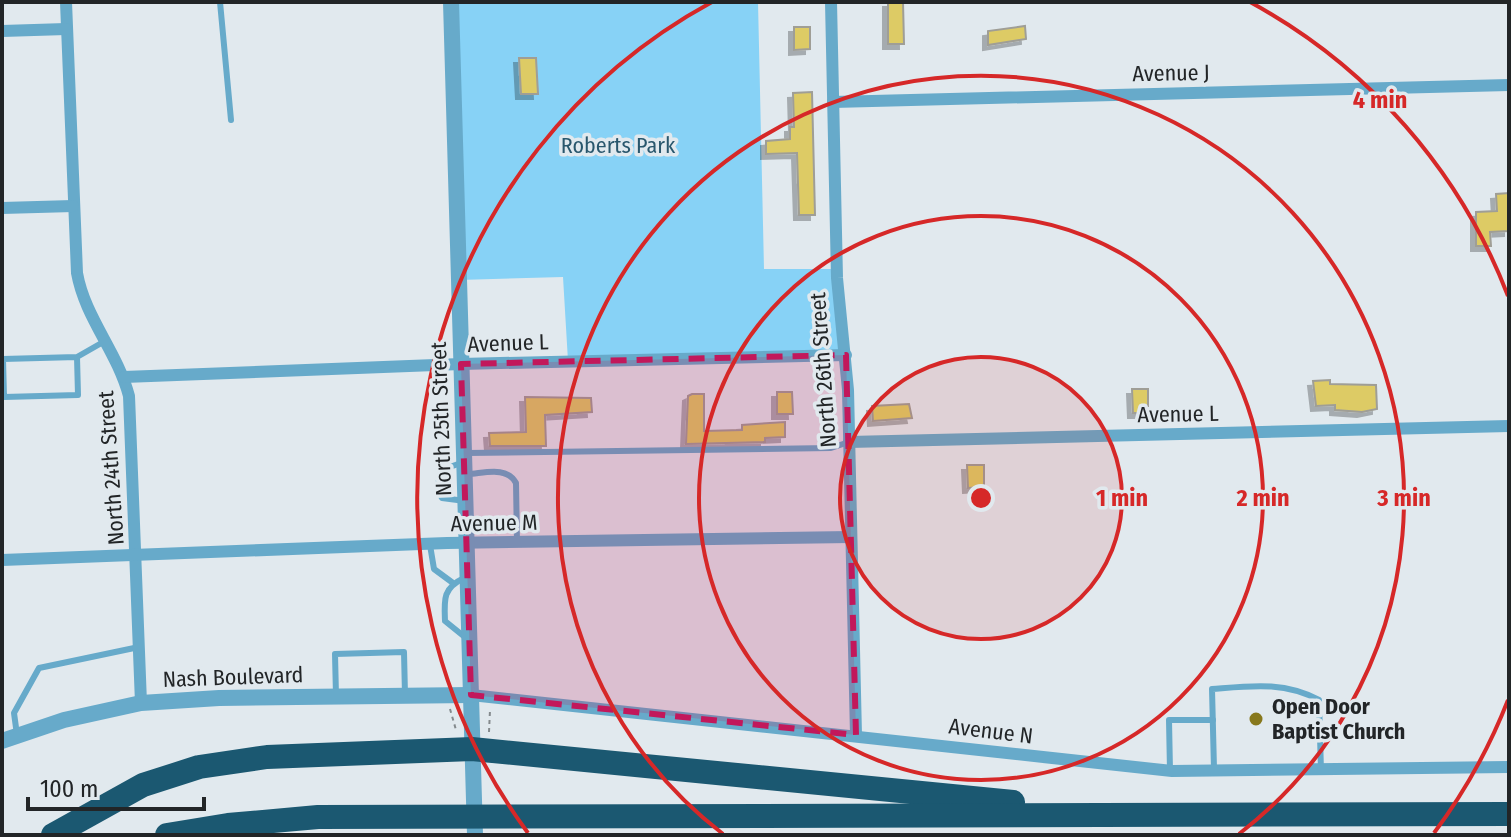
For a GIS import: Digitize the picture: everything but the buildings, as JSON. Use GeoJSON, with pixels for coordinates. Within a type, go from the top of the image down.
{"type":"FeatureCollection","features":[{"type":"Feature","properties":{"kind":"highway"},"geometry":{"type":"LineString","coordinates":[[53,835],[143,785],[199,767],[267,757],[472,749],[1151,814]]}},
{"type":"Feature","properties":{"kind":"highway"},"geometry":{"type":"LineString","coordinates":[[167,835],[274,820],[428,816],[1509,814]]}},
{"type":"Feature","properties":{"kind":"street","name":"North 24th Street"},"geometry":{"type":"LineString","coordinates":[[66,2],[73,206],[80,291],[124,377],[132,427],[141,703]]}},
{"type":"Feature","properties":{"kind":"street","name":"North 25th Street"},"geometry":{"type":"LineString","coordinates":[[451,2],[466,543],[460,580],[469,640],[475,835]]}},
{"type":"Feature","properties":{"kind":"street","name":"North 26th Street"},"geometry":{"type":"LineString","coordinates":[[831,2],[837,278],[846,355],[856,735]]}},
{"type":"Feature","properties":{"kind":"street"},"geometry":{"type":"LineString","coordinates":[[2,31],[66,29]]}},
{"type":"Feature","properties":{"kind":"street","name":"Avenue J"},"geometry":{"type":"LineString","coordinates":[[833,102],[1509,85]]}},
{"type":"Feature","properties":{"kind":"street"},"geometry":{"type":"LineString","coordinates":[[2,208],[73,206]]}},
{"type":"Feature","properties":{"kind":"street","name":"Avenue L"},"geometry":{"type":"LineString","coordinates":[[124,377],[461,364],[846,355]]}},
{"type":"Feature","properties":{"kind":"street","name":"Avenue L"},"geometry":{"type":"LineString","coordinates":[[849,442],[1509,426]]}},
{"type":"Feature","properties":{"kind":"street","name":"Avenue M"},"geometry":{"type":"LineString","coordinates":[[2,560],[466,543],[851,537]]}},
{"type":"Feature","properties":{"kind":"street","name":"Avenue N"},"geometry":{"type":"LineString","coordinates":[[471,695],[1170,771],[1214,773],[1509,767]]}},
{"type":"Feature","properties":{"kind":"street","name":"Nash Boulevard"},"geometry":{"type":"LineString","coordinates":[[10,738],[64,720],[141,703],[471,695]]}},
{"type":"Feature","properties":{"kind":"lane"},"geometry":{"type":"LineString","coordinates":[[220,2],[231,120]]}},
{"type":"Feature","properties":{"kind":"lane"},"geometry":{"type":"LineString","coordinates":[[77,357],[78,395],[4,397],[3,359],[77,357],[105,341]]}},
{"type":"Feature","properties":{"kind":"lane"},"geometry":{"type":"LineString","coordinates":[[465,501],[442,498],[437,490],[441,470],[464,463],[831,448],[849,442]]}},
{"type":"Feature","properties":{"kind":"lane"},"geometry":{"type":"LineString","coordinates":[[464,463],[512,476],[516,483],[517,542]]}},
{"type":"Feature","properties":{"kind":"lane"},"geometry":{"type":"LineString","coordinates":[[430,544],[434,569],[460,580],[444,595],[445,621],[469,640]]}},
{"type":"Feature","properties":{"kind":"lane"},"geometry":{"type":"LineString","coordinates":[[10,738],[14,713],[39,668],[139,647]]}},
{"type":"Feature","properties":{"kind":"lane"},"geometry":{"type":"LineString","coordinates":[[336,696],[335,654],[404,652],[405,695]]}},
{"type":"Feature","properties":{"kind":"lane"},"geometry":{"type":"LineString","coordinates":[[1214,773],[1212,689],[1297,688],[1319,700],[1321,771]]}},
{"type":"Feature","properties":{"kind":"lane"},"geometry":{"type":"LineString","coordinates":[[1170,771],[1169,720],[1213,720]]}},
{"type":"Feature","properties":{"kind":"highlighted area"},"geometry":{"type":"Polygon","coordinates":[[[846,355],[856,735],[471,695],[461,364],[846,355]]]}},
{"type":"Feature","properties":{"kind":"green space","name":"Roberts Park"},"geometry":{"type":"Polygon","coordinates":[[[451,2],[758,2],[764,269],[837,269],[846,355],[568,361],[563,277],[459,280],[451,2]]]}},
{"type":"Feature","properties":{"kind":"place","name":"Open Door Baptist Church"},"geometry":{"type":"Point","coordinates":[1256,719]}}]}
